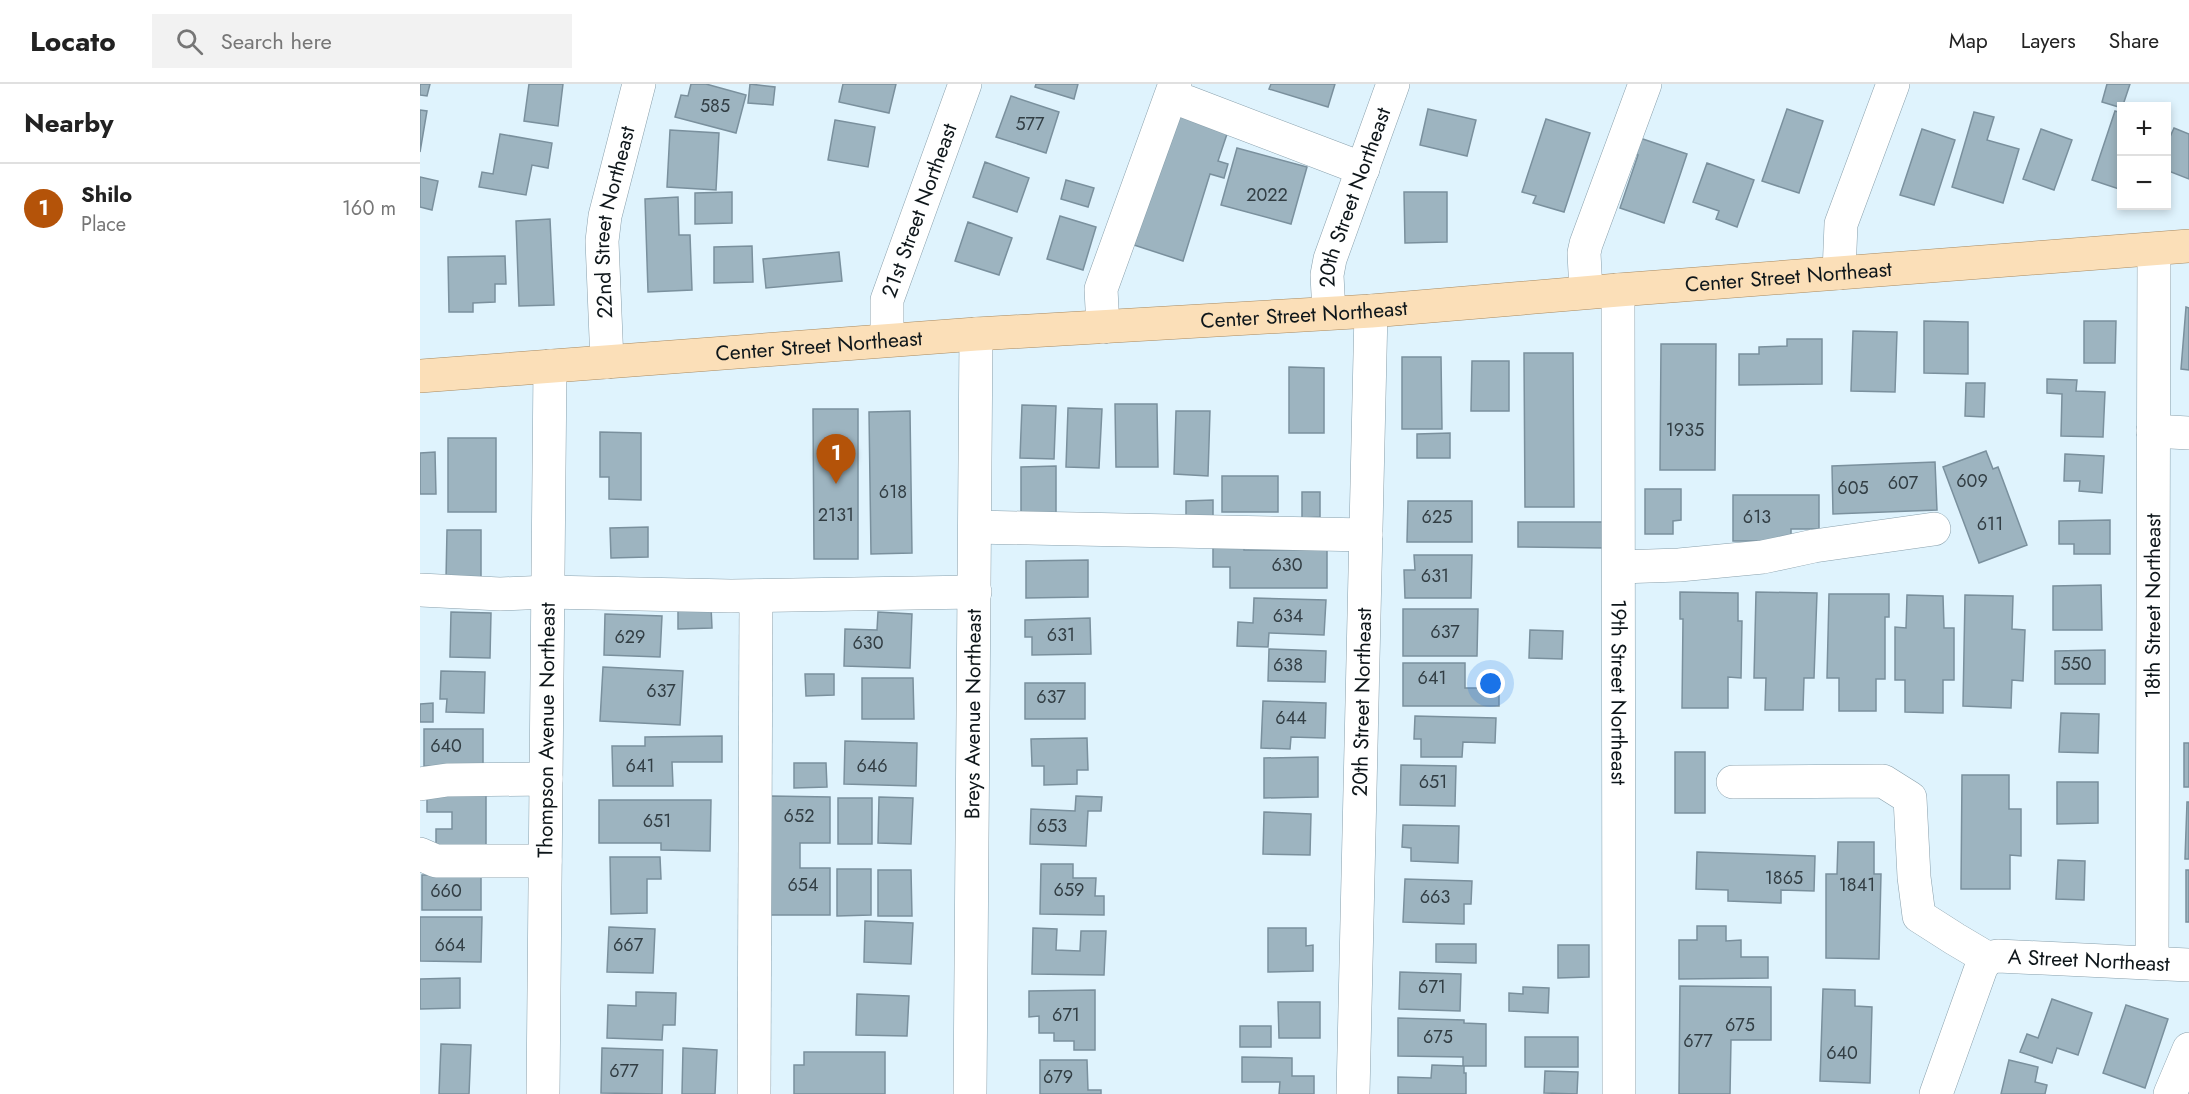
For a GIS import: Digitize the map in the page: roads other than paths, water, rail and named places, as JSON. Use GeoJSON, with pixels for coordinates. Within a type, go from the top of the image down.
{"type":"FeatureCollection","features":[{"type":"Feature","properties":{"kind":"main road","name":"Center Street Northeast"},"geometry":{"type":"LineString","coordinates":[[420,376],[887,340],[1371,311],[1586,292],[2189,246]]}},
{"type":"Feature","properties":{"kind":"street","name":"22nd Street Northeast"},"geometry":{"type":"LineString","coordinates":[[607,362],[602,241],[606,216],[639,84]]}},
{"type":"Feature","properties":{"kind":"street","name":"21st Street Northeast"},"geometry":{"type":"LineString","coordinates":[[887,340],[887,300],[965,84]]}},
{"type":"Feature","properties":{"kind":"street","name":"20th Street Northeast"},"geometry":{"type":"LineString","coordinates":[[1329,313],[1327,275],[1330,259],[1393,84]]}},
{"type":"Feature","properties":{"kind":"street"},"geometry":{"type":"LineString","coordinates":[[1586,292],[1584,253],[1586,244],[1645,84]]}},
{"type":"Feature","properties":{"kind":"street"},"geometry":{"type":"LineString","coordinates":[[1839,273],[1841,224],[1893,84]]}},
{"type":"Feature","properties":{"kind":"street"},"geometry":{"type":"LineString","coordinates":[[1102,327],[1101,289],[1181,93],[1363,169]]}},
{"type":"Feature","properties":{"kind":"street","name":"18th Street Northeast"},"geometry":{"type":"LineString","coordinates":[[2152,963],[2154,250]]}},
{"type":"Feature","properties":{"kind":"street","name":"19th Street Northeast"},"geometry":{"type":"LineString","coordinates":[[1618,290],[1619,1094]]}},
{"type":"Feature","properties":{"kind":"street","name":"20th Street Northeast"},"geometry":{"type":"LineString","coordinates":[[1353,1094],[1371,311]]}},
{"type":"Feature","properties":{"kind":"street","name":"Breys Avenue Northeast"},"geometry":{"type":"LineString","coordinates":[[970,1094],[976,334]]}},
{"type":"Feature","properties":{"kind":"street","name":"Thompson Avenue Northeast"},"geometry":{"type":"LineString","coordinates":[[543,1094],[550,366]]}},
{"type":"Feature","properties":{"kind":"street"},"geometry":{"type":"LineString","coordinates":[[2153,431],[2189,433]]}},
{"type":"Feature","properties":{"kind":"street"},"geometry":{"type":"LineString","coordinates":[[975,527],[1366,535]]}},
{"type":"Feature","properties":{"kind":"street"},"geometry":{"type":"LineString","coordinates":[[1619,567],[1680,565],[1763,557],[1814,546],[1934,529]]}},
{"type":"Feature","properties":{"kind":"street"},"geometry":{"type":"LineString","coordinates":[[420,590],[500,594],[548,592],[756,596],[975,592]]}},
{"type":"Feature","properties":{"kind":"street"},"geometry":{"type":"LineString","coordinates":[[754,1094],[756,596]]}},
{"type":"Feature","properties":{"kind":"street"},"geometry":{"type":"LineString","coordinates":[[420,784],[447,780],[546,779]]}},
{"type":"Feature","properties":{"kind":"street"},"geometry":{"type":"LineString","coordinates":[[1733,782],[1884,781],[1910,798],[1914,877],[1919,916],[1987,958],[1981,968],[1936,1094]]}},
{"type":"Feature","properties":{"kind":"street"},"geometry":{"type":"LineString","coordinates":[[420,854],[436,861],[545,861]]}},
{"type":"Feature","properties":{"kind":"street","name":"A Street Northeast"},"geometry":{"type":"LineString","coordinates":[[1987,958],[1998,956],[2189,965]]}},
{"type":"Feature","properties":{"kind":"street"},"geometry":{"type":"LineString","coordinates":[[2170,1094],[2189,1049]]}},
{"type":"Feature","properties":{"kind":"place","name":"Shilo"},"geometry":{"type":"Point","coordinates":[836,484]}}]}
